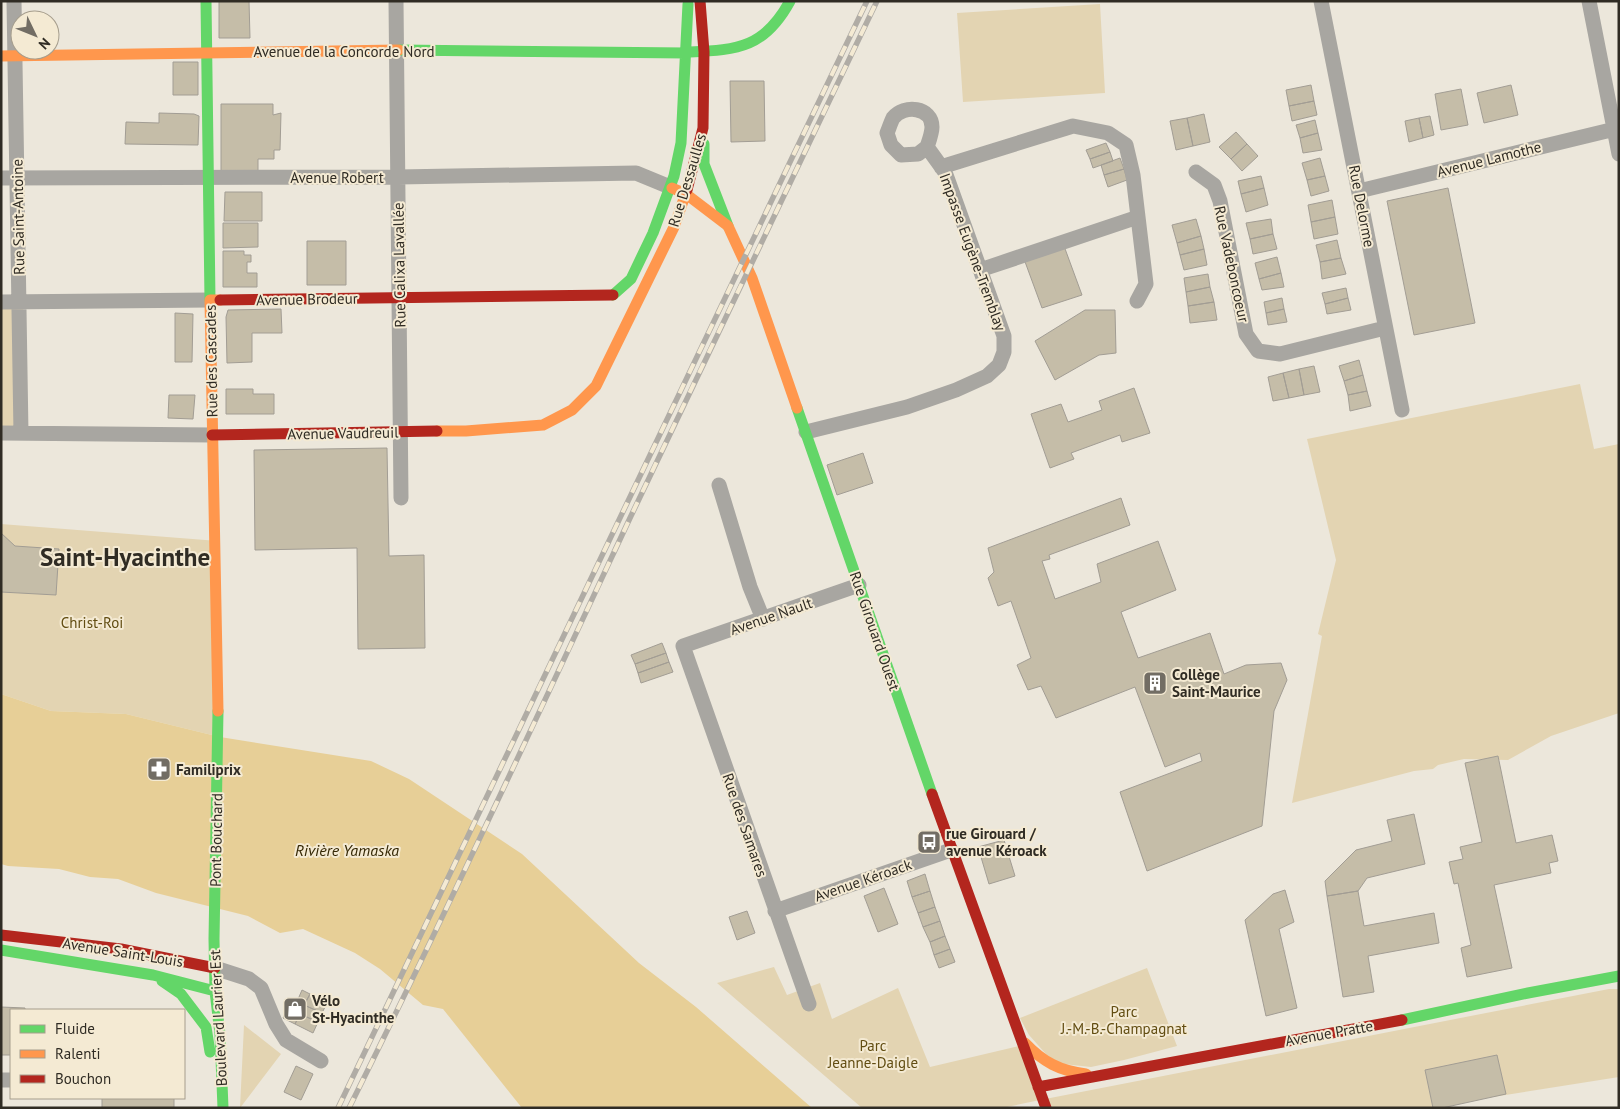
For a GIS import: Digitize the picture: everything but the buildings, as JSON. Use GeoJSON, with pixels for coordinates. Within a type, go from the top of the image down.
{"type":"FeatureCollection","features":[{"type":"Feature","properties":{"kind":"main road","name":"Rue des Cascades"},"geometry":{"type":"LineString","coordinates":[[206,1],[218,720]]}},
{"type":"Feature","properties":{"kind":"main road","name":"Rue Dessaulles"},"geometry":{"type":"LineString","coordinates":[[613,296],[631,278],[653,233],[670,187],[681,143],[688,1]]}},
{"type":"Feature","properties":{"kind":"main road","name":"Rue Dessaulles"},"geometry":{"type":"LineString","coordinates":[[628,319],[674,227],[686,194],[703,128],[704,52],[700,1]]}},
{"type":"Feature","properties":{"kind":"main road","name":"Avenue de la Concorde Nord"},"geometry":{"type":"LineString","coordinates":[[8,56],[397,50],[704,52],[735,49],[766,34],[778,22],[790,1]]}},
{"type":"Feature","properties":{"kind":"main road","name":"Rue Girouard Ouest"},"geometry":{"type":"LineString","coordinates":[[703,128],[704,164],[728,226],[752,278],[951,850],[1046,1108]]}},
{"type":"Feature","properties":{"kind":"main road"},"geometry":{"type":"LineString","coordinates":[[670,187],[686,194],[728,226]]}},
{"type":"Feature","properties":{"kind":"main road"},"geometry":{"type":"LineString","coordinates":[[613,296],[623,305],[628,319]]}},
{"type":"Feature","properties":{"kind":"main road","name":"Avenue Brodeur"},"geometry":{"type":"LineString","coordinates":[[210,300],[613,296]]}},
{"type":"Feature","properties":{"kind":"main road","name":"Avenue Vaudreuil"},"geometry":{"type":"LineString","coordinates":[[212,435],[466,431],[543,425],[572,410],[596,386],[628,319]]}},
{"type":"Feature","properties":{"kind":"main road","name":"Pont Bouchard"},"geometry":{"type":"LineString","coordinates":[[214,929],[218,720]]}},
{"type":"Feature","properties":{"kind":"main road","name":"Boulevard Laurier Est"},"geometry":{"type":"LineString","coordinates":[[214,929],[215,991],[220,1034],[224,1108]]}},
{"type":"Feature","properties":{"kind":"main road","name":"Avenue Saint-Louis"},"geometry":{"type":"LineString","coordinates":[[1,935],[122,949],[215,968]]}},
{"type":"Feature","properties":{"kind":"main road","name":"Avenue Saint-Louis"},"geometry":{"type":"LineString","coordinates":[[1,950],[153,974],[215,991]]}},
{"type":"Feature","properties":{"kind":"main road"},"geometry":{"type":"LineString","coordinates":[[153,974],[182,994],[206,1027],[219,1108]]}},
{"type":"Feature","properties":{"kind":"main road","name":"Avenue Pratte"},"geometry":{"type":"LineString","coordinates":[[1038,1087],[1436,1014],[1528,993],[1619,976]]}},
{"type":"Feature","properties":{"kind":"main road"},"geometry":{"type":"LineString","coordinates":[[1020,1038],[1035,1054],[1052,1067],[1073,1073],[1100,1075]]}},
{"type":"Feature","properties":{"kind":"street","name":"Rue Saint-Antoine"},"geometry":{"type":"LineString","coordinates":[[14,1],[8,56],[17,178],[21,433]]}},
{"type":"Feature","properties":{"kind":"street","name":"Rue Calixa Lavallée"},"geometry":{"type":"LineString","coordinates":[[396,1],[401,498]]}},
{"type":"Feature","properties":{"kind":"street","name":"Rue Delorme"},"geometry":{"type":"LineString","coordinates":[[1322,1],[1402,410]]}},
{"type":"Feature","properties":{"kind":"street"},"geometry":{"type":"LineString","coordinates":[[1589,1],[1616,129],[1619,154]]}},
{"type":"Feature","properties":{"kind":"street"},"geometry":{"type":"LineString","coordinates":[[941,167],[1073,126],[1108,133],[1126,145],[1133,175],[1146,284],[1136,301]]}},
{"type":"Feature","properties":{"kind":"street","name":"Avenue Lamothe"},"geometry":{"type":"LineString","coordinates":[[1359,191],[1616,129]]}},
{"type":"Feature","properties":{"kind":"street","name":"Impasse Eugène-Tremblay"},"geometry":{"type":"LineString","coordinates":[[806,432],[907,407],[956,390],[987,376],[999,365],[1004,352],[1004,336],[945,172],[927,147]]}},
{"type":"Feature","properties":{"kind":"street","name":"Rue Vadeboncoeur"},"geometry":{"type":"LineString","coordinates":[[1196,172],[1214,184],[1220,201],[1246,334],[1258,351],[1280,354],[1385,328]]}},
{"type":"Feature","properties":{"kind":"street","name":"Avenue Robert"},"geometry":{"type":"LineString","coordinates":[[1,178],[398,177],[636,173],[670,187]]}},
{"type":"Feature","properties":{"kind":"street"},"geometry":{"type":"LineString","coordinates":[[980,270],[1138,217]]}},
{"type":"Feature","properties":{"kind":"street","name":"Avenue Brodeur"},"geometry":{"type":"LineString","coordinates":[[1,302],[210,300]]}},
{"type":"Feature","properties":{"kind":"street","name":"Avenue Vaudreuil"},"geometry":{"type":"LineString","coordinates":[[1,433],[212,435]]}},
{"type":"Feature","properties":{"kind":"street"},"geometry":{"type":"LineString","coordinates":[[719,485],[750,587],[763,618]]}},
{"type":"Feature","properties":{"kind":"street","name":"Avenue Nault"},"geometry":{"type":"LineString","coordinates":[[683,646],[859,585]]}},
{"type":"Feature","properties":{"kind":"street","name":"Rue des Samares"},"geometry":{"type":"LineString","coordinates":[[683,646],[809,1004]]}},
{"type":"Feature","properties":{"kind":"street","name":"Avenue Kéroack"},"geometry":{"type":"LineString","coordinates":[[775,911],[951,850]]}},
{"type":"Feature","properties":{"kind":"street","name":"Avenue Saint-Louis"},"geometry":{"type":"LineString","coordinates":[[215,968],[249,979],[261,988],[276,1024],[286,1040],[321,1061]]}},
{"type":"Feature","properties":{"kind":"green space"},"geometry":{"type":"Polygon","coordinates":[[[1100,4],[1105,93],[963,102],[957,13],[1100,4]]]}},
{"type":"Feature","properties":{"kind":"green space"},"geometry":{"type":"Polygon","coordinates":[[[1,305],[23,305],[25,433],[1,433],[1,305]]]}},
{"type":"Feature","properties":{"kind":"green space"},"geometry":{"type":"Polygon","coordinates":[[[1580,384],[1594,449],[1619,444],[1619,713],[1551,736],[1508,760],[1464,759],[1438,765],[1433,769],[1414,771],[1292,803],[1322,636],[1318,634],[1336,560],[1307,439],[1580,384]]]}},
{"type":"Feature","properties":{"kind":"green space","name":"Christ-Roi"},"geometry":{"type":"Polygon","coordinates":[[[1,524],[218,541],[220,737],[126,714],[51,711],[1,694],[1,524]]]}},
{"type":"Feature","properties":{"kind":"green space","name":"Parc Jeanne-Daigle"},"geometry":{"type":"Polygon","coordinates":[[[774,967],[787,995],[820,983],[832,1019],[898,988],[930,1067],[1019,1046],[1040,1100],[1002,1108],[862,1108],[717,983],[774,967]]]}},
{"type":"Feature","properties":{"kind":"green space","name":"Parc J.-M.-B.-Champagnat"},"geometry":{"type":"Polygon","coordinates":[[[1147,968],[1177,1046],[1091,1067],[1054,1063],[1029,1035],[1020,1018],[1147,968]]]}},
{"type":"Feature","properties":{"kind":"green space"},"geometry":{"type":"Polygon","coordinates":[[[1609,989],[1619,989],[1619,1077],[1424,1108],[1043,1108],[1040,1100],[1609,989]]]}},
{"type":"Feature","properties":{"kind":"green space"},"geometry":{"type":"Polygon","coordinates":[[[244,1025],[281,1054],[240,1108],[244,1025]]]}},
{"type":"Feature","properties":{"kind":"water","name":"Rivière Yamaska"},"geometry":{"type":"Polygon","coordinates":[[[1,694],[51,711],[126,714],[220,737],[371,761],[409,779],[522,854],[639,963],[696,1007],[812,1108],[522,1108],[443,1009],[423,1005],[380,969],[355,953],[303,929],[280,933],[248,916],[156,893],[118,879],[90,877],[59,869],[1,864],[1,694]]]}},
{"type":"Feature","properties":{"kind":"railway"},"geometry":{"type":"LineString","coordinates":[[338,1108],[867,1]]}},
{"type":"Feature","properties":{"kind":"railway"},"geometry":{"type":"LineString","coordinates":[[349,1108],[456,888],[877,1]]}},
{"type":"Feature","properties":{"kind":"traffic: fast"},"geometry":{"type":"LineString","coordinates":[[206,1],[210,300]]}},
{"type":"Feature","properties":{"kind":"traffic: fast"},"geometry":{"type":"LineString","coordinates":[[690,52],[723,50],[749,43],[771,28],[790,1]]}},
{"type":"Feature","properties":{"kind":"traffic: fast"},"geometry":{"type":"LineString","coordinates":[[613,295],[631,279],[653,233],[674,176],[681,143],[688,4]]}},
{"type":"Feature","properties":{"kind":"traffic: fast"},"geometry":{"type":"LineString","coordinates":[[399,50],[686,53]]}},
{"type":"Feature","properties":{"kind":"traffic: fast"},"geometry":{"type":"LineString","coordinates":[[704,144],[704,164],[728,226]]}},
{"type":"Feature","properties":{"kind":"traffic: fast"},"geometry":{"type":"LineString","coordinates":[[797,408],[932,794]]}},
{"type":"Feature","properties":{"kind":"traffic: fast"},"geometry":{"type":"LineString","coordinates":[[218,711],[214,939],[215,991],[220,1034],[223,1108]]}},
{"type":"Feature","properties":{"kind":"traffic: fast"},"geometry":{"type":"LineString","coordinates":[[1,950],[153,975],[215,991]]}},
{"type":"Feature","properties":{"kind":"traffic: fast"},"geometry":{"type":"LineString","coordinates":[[1402,1020],[1619,976]]}},
{"type":"Feature","properties":{"kind":"traffic: fast"},"geometry":{"type":"LineString","coordinates":[[162,981],[181,994],[206,1027],[210,1052]]}},
{"type":"Feature","properties":{"kind":"traffic: slow"},"geometry":{"type":"LineString","coordinates":[[1,56],[399,50]]}},
{"type":"Feature","properties":{"kind":"traffic: slow"},"geometry":{"type":"LineString","coordinates":[[672,188],[686,194],[728,226],[752,278],[797,408]]}},
{"type":"Feature","properties":{"kind":"traffic: slow"},"geometry":{"type":"LineString","coordinates":[[437,431],[466,431],[543,425],[572,410],[596,386],[674,227],[687,190]]}},
{"type":"Feature","properties":{"kind":"traffic: slow"},"geometry":{"type":"LineString","coordinates":[[218,711],[210,300],[220,300]]}},
{"type":"Feature","properties":{"kind":"traffic: slow"},"geometry":{"type":"LineString","coordinates":[[1025,1043],[1052,1064],[1068,1071],[1086,1074]]}},
{"type":"Feature","properties":{"kind":"traffic: jam"},"geometry":{"type":"LineString","coordinates":[[687,190],[703,128],[704,52],[700,1]]}},
{"type":"Feature","properties":{"kind":"traffic: jam"},"geometry":{"type":"LineString","coordinates":[[220,300],[613,295]]}},
{"type":"Feature","properties":{"kind":"traffic: jam"},"geometry":{"type":"LineString","coordinates":[[212,435],[437,431]]}},
{"type":"Feature","properties":{"kind":"traffic: jam"},"geometry":{"type":"LineString","coordinates":[[932,794],[1046,1108]]}},
{"type":"Feature","properties":{"kind":"traffic: jam"},"geometry":{"type":"LineString","coordinates":[[1,935],[121,949],[215,968]]}},
{"type":"Feature","properties":{"kind":"traffic: jam"},"geometry":{"type":"LineString","coordinates":[[1038,1087],[1402,1020]]}},
{"type":"Feature","properties":{"kind":"place","name":"Collège Saint-Maurice"},"geometry":{"type":"Point","coordinates":[1155,683]}},
{"type":"Feature","properties":{"kind":"place","name":"Familiprix"},"geometry":{"type":"Point","coordinates":[159,769]}},
{"type":"Feature","properties":{"kind":"place","name":"rue Girouard / avenue Kéroack"},"geometry":{"type":"Point","coordinates":[929,842]}},
{"type":"Feature","properties":{"kind":"place","name":"Vélo St-Hyacinthe"},"geometry":{"type":"Point","coordinates":[295,1009]}},
{"type":"Feature","properties":{"kind":"district","name":"Saint-Hyacinthe"},"geometry":{"type":"Point","coordinates":[125,557]}}]}
